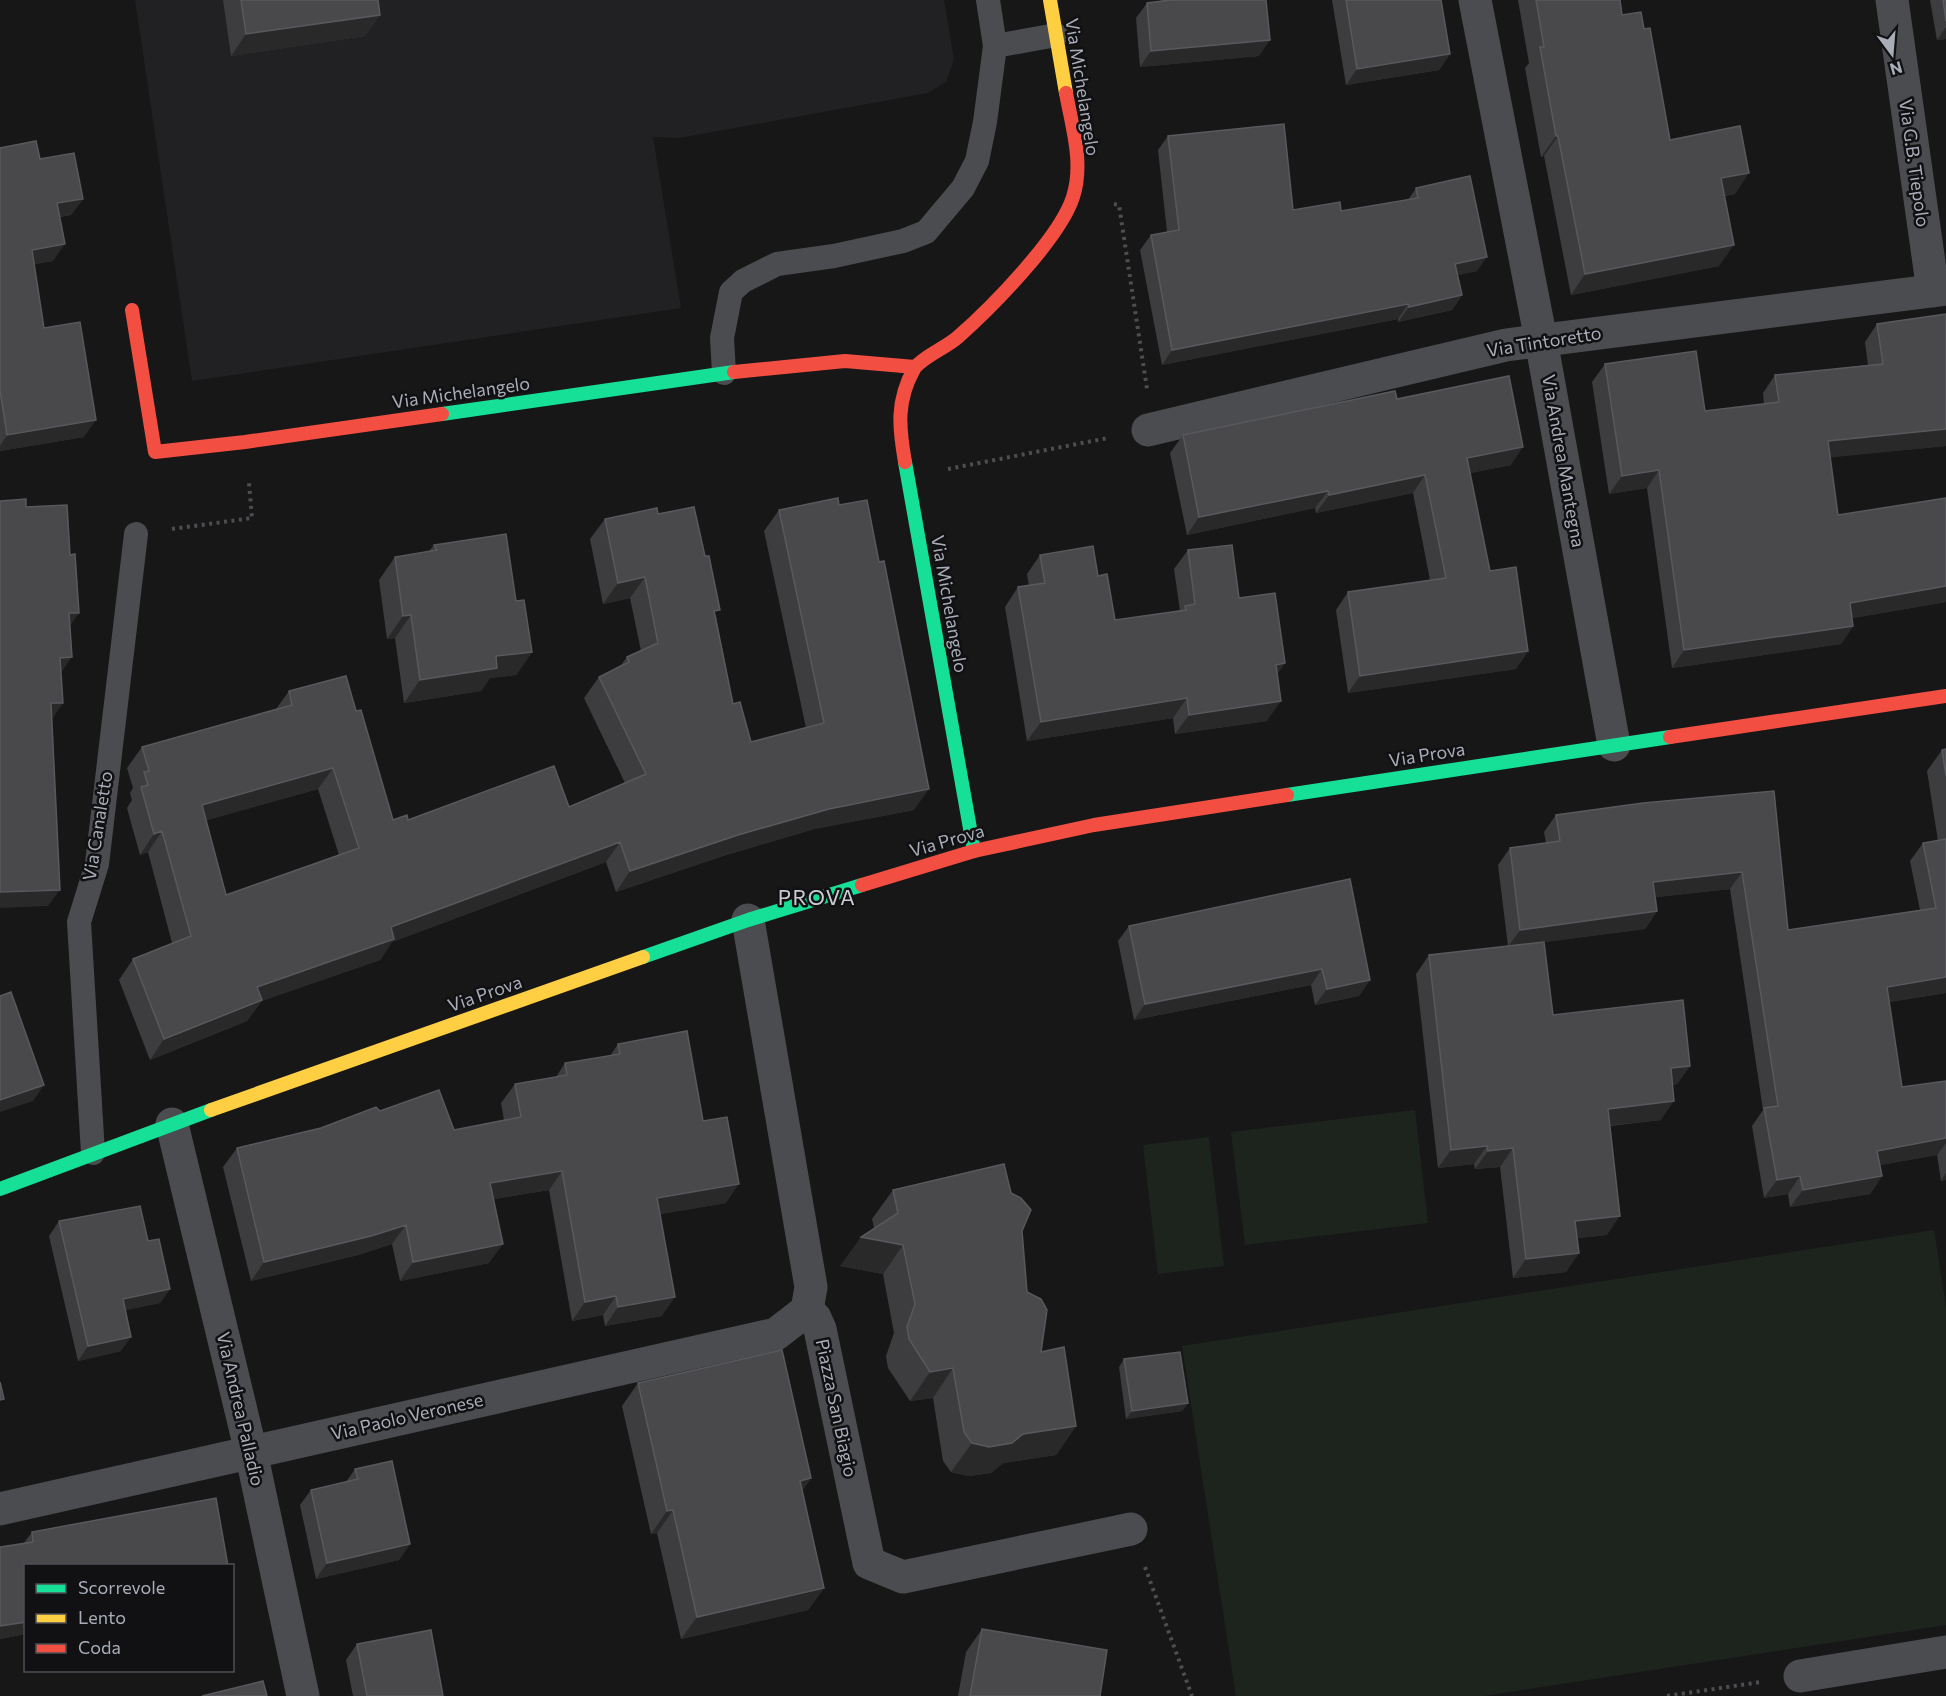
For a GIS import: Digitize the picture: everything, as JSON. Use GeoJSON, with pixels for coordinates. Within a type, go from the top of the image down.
{"type":"FeatureCollection","features":[{"type":"Feature","properties":{"kind":"main road","name":"Via Michelangelo"},"geometry":{"type":"LineString","coordinates":[[974,851],[899,428],[902,396],[915,367],[957,338],[1006,289],[1055,233],[1073,197],[1078,159],[1050,0]]}},
{"type":"Feature","properties":{"kind":"main road","name":"Via Michelangelo"},"geometry":{"type":"LineString","coordinates":[[132,309],[155,452],[245,442],[724,373],[845,360],[915,367]]}},
{"type":"Feature","properties":{"kind":"main road","name":"Via Prova"},"geometry":{"type":"LineString","coordinates":[[0,1189],[172,1124],[748,920],[974,851],[1094,825],[1946,696]]}},
{"type":"Feature","properties":{"kind":"street","name":"Via Andrea Mantegna"},"geometry":{"type":"LineString","coordinates":[[1475,0],[1541,340],[1614,745]]}},
{"type":"Feature","properties":{"kind":"street","name":"Via G.B. Tiepolo"},"geometry":{"type":"LineString","coordinates":[[1892,0],[1939,290]]}},
{"type":"Feature","properties":{"kind":"street","name":"Via Tintoretto"},"geometry":{"type":"LineString","coordinates":[[1148,430],[1506,345],[1939,290]]}},
{"type":"Feature","properties":{"kind":"street"},"geometry":{"type":"LineString","coordinates":[[748,920],[811,1287],[807,1310]]}},
{"type":"Feature","properties":{"kind":"street","name":"Via Andrea Palladio"},"geometry":{"type":"LineString","coordinates":[[172,1124],[251,1452],[303,1696]]}},
{"type":"Feature","properties":{"kind":"street","name":"Via Paolo Veronese"},"geometry":{"type":"LineString","coordinates":[[0,1509],[776,1334],[807,1310]]}},
{"type":"Feature","properties":{"kind":"street","name":"Piazza San Biagio"},"geometry":{"type":"LineString","coordinates":[[807,1310],[815,1318],[820,1329],[869,1563],[903,1577],[1131,1528]]}},
{"type":"Feature","properties":{"kind":"street"},"geometry":{"type":"LineString","coordinates":[[1800,1676],[1946,1652]]}},
{"type":"Feature","properties":{"kind":"lane"},"geometry":{"type":"LineString","coordinates":[[724,373],[722,338],[731,292],[743,281],[777,264],[834,256],[903,241],[926,232],[963,188],[977,160],[985,122],[995,46],[988,0]]}},
{"type":"Feature","properties":{"kind":"lane"},"geometry":{"type":"LineString","coordinates":[[995,46],[1056,35]]}},
{"type":"Feature","properties":{"kind":"lane","name":"Via Canaletto"},"geometry":{"type":"LineString","coordinates":[[93,1153],[79,922],[96,864],[136,534]]}},
{"type":"Feature","properties":{"kind":"path"},"geometry":{"type":"LineString","coordinates":[[909,476],[1148,430],[1147,386],[1119,205],[1073,197]]}},
{"type":"Feature","properties":{"kind":"path"},"geometry":{"type":"LineString","coordinates":[[136,534],[252,518],[245,442]]}},
{"type":"Feature","properties":{"kind":"path"},"geometry":{"type":"LineString","coordinates":[[1131,1528],[1192,1696]]}},
{"type":"Feature","properties":{"kind":"path"},"geometry":{"type":"LineString","coordinates":[[1667,1696],[1800,1676]]}},
{"type":"Feature","properties":{"kind":"shaded area"},"geometry":{"type":"Polygon","coordinates":[[[135,0],[944,0],[954,59],[946,82],[928,93],[679,138],[653,137],[681,308],[192,381],[135,0]]]}},
{"type":"Feature","properties":{"kind":"shaded area"},"geometry":{"type":"Polygon","coordinates":[[[1415,1110],[1428,1223],[1245,1245],[1231,1132],[1415,1110]]]}},
{"type":"Feature","properties":{"kind":"shaded area"},"geometry":{"type":"Polygon","coordinates":[[[1209,1137],[1224,1266],[1158,1274],[1143,1145],[1209,1137]]]}},
{"type":"Feature","properties":{"kind":"shaded area"},"geometry":{"type":"Polygon","coordinates":[[[1934,1230],[1946,1307],[1946,1625],[1484,1696],[1236,1696],[1182,1346],[1934,1230]]]}},
{"type":"Feature","properties":{"kind":"building"},"geometry":{"type":"Polygon","coordinates":[[[241,0],[378,0],[380,15],[246,34],[241,0]]]}},
{"type":"Feature","properties":{"kind":"building"},"geometry":{"type":"Polygon","coordinates":[[[1171,0],[1266,0],[1270,40],[1151,51],[1147,3],[1171,0]]]}},
{"type":"Feature","properties":{"kind":"building"},"geometry":{"type":"Polygon","coordinates":[[[1346,0],[1441,0],[1450,54],[1357,69],[1346,0]]]}},
{"type":"Feature","properties":{"kind":"building"},"geometry":{"type":"Polygon","coordinates":[[[1536,0],[1620,0],[1622,15],[1641,12],[1644,29],[1650,28],[1670,140],[1740,126],[1749,173],[1721,178],[1734,245],[1585,274],[1540,47],[1544,47],[1536,0]]]}},
{"type":"Feature","properties":{"kind":"building"},"geometry":{"type":"Polygon","coordinates":[[[1943,0],[1946,0],[1946,21],[1943,0]]]}},
{"type":"Feature","properties":{"kind":"building"},"geometry":{"type":"Polygon","coordinates":[[[1284,124],[1293,210],[1340,202],[1341,211],[1418,198],[1416,188],[1470,176],[1487,257],[1455,264],[1462,295],[1409,307],[1408,304],[1172,350],[1151,235],[1179,230],[1168,136],[1284,124]]]}},
{"type":"Feature","properties":{"kind":"building"},"geometry":{"type":"Polygon","coordinates":[[[36,141],[40,159],[74,153],[83,199],[57,203],[65,244],[32,250],[44,328],[80,322],[96,420],[7,435],[0,390],[0,148],[36,141]]]}},
{"type":"Feature","properties":{"kind":"building"},"geometry":{"type":"Polygon","coordinates":[[[1946,314],[1946,429],[1828,441],[1838,515],[1946,498],[1946,586],[1850,603],[1853,626],[1684,650],[1659,470],[1622,476],[1605,364],[1696,351],[1705,411],[1779,402],[1775,375],[1883,364],[1877,324],[1946,314]]]}},
{"type":"Feature","properties":{"kind":"building"},"geometry":{"type":"Polygon","coordinates":[[[1509,376],[1523,447],[1467,458],[1490,571],[1516,567],[1528,651],[1360,676],[1348,592],[1446,578],[1425,475],[1329,495],[1328,491],[1199,517],[1183,435],[1395,391],[1397,399],[1509,376]]]}},
{"type":"Feature","properties":{"kind":"building"},"geometry":{"type":"Polygon","coordinates":[[[838,498],[839,505],[867,500],[879,562],[884,561],[929,789],[829,809],[738,835],[630,871],[620,842],[391,927],[394,939],[257,987],[262,1000],[164,1039],[133,959],[191,936],[162,831],[154,834],[141,787],[148,785],[144,772],[149,771],[142,747],[292,705],[289,691],[346,676],[356,711],[361,710],[393,820],[407,815],[408,820],[554,766],[569,807],[646,774],[599,677],[629,662],[627,657],[658,643],[645,577],[618,583],[605,519],[657,508],[658,514],[694,507],[705,556],[709,556],[720,610],[714,611],[733,704],[740,702],[751,742],[824,723],[779,510],[838,498]],[[333,768],[202,805],[226,895],[359,848],[333,768]]]}},
{"type":"Feature","properties":{"kind":"building"},"geometry":{"type":"Polygon","coordinates":[[[26,499],[26,507],[67,505],[70,555],[75,554],[79,613],[69,613],[72,657],[60,658],[63,703],[51,703],[60,890],[0,892],[0,501],[26,499]]]}},
{"type":"Feature","properties":{"kind":"building"},"geometry":{"type":"Polygon","coordinates":[[[506,534],[516,601],[524,600],[532,652],[496,656],[497,668],[420,680],[411,615],[403,616],[395,557],[437,550],[434,545],[506,534]]]}},
{"type":"Feature","properties":{"kind":"building"},"geometry":{"type":"Polygon","coordinates":[[[1232,545],[1239,598],[1275,593],[1285,663],[1276,665],[1281,701],[1189,715],[1187,698],[1041,722],[1018,587],[1045,583],[1040,555],[1093,546],[1098,576],[1107,574],[1115,620],[1186,610],[1185,606],[1195,604],[1188,550],[1232,545]]]}},
{"type":"Feature","properties":{"kind":"building"},"geometry":{"type":"Polygon","coordinates":[[[1946,749],[1946,776],[1942,750],[1946,749]]]}},
{"type":"Feature","properties":{"kind":"building"},"geometry":{"type":"Polygon","coordinates":[[[1774,791],[1788,930],[1936,908],[1923,843],[1946,839],[1946,977],[1887,987],[1902,1087],[1946,1081],[1946,1138],[1877,1151],[1882,1176],[1803,1190],[1800,1176],[1777,1180],[1764,1108],[1778,1106],[1742,872],[1653,882],[1657,911],[1520,930],[1510,848],[1560,841],[1556,815],[1643,803],[1774,791]]]}},
{"type":"Feature","properties":{"kind":"building"},"geometry":{"type":"Polygon","coordinates":[[[1350,879],[1370,980],[1327,989],[1322,969],[1145,1004],[1129,926],[1350,879]]]}},
{"type":"Feature","properties":{"kind":"building"},"geometry":{"type":"Polygon","coordinates":[[[1544,942],[1553,1015],[1683,1000],[1690,1066],[1671,1068],[1674,1101],[1608,1109],[1620,1216],[1575,1221],[1579,1253],[1526,1259],[1513,1148],[1488,1151],[1487,1146],[1451,1150],[1429,955],[1544,942]]]}},
{"type":"Feature","properties":{"kind":"building"},"geometry":{"type":"Polygon","coordinates":[[[11,992],[44,1085],[0,1100],[0,996],[11,992]]]}},
{"type":"Feature","properties":{"kind":"building"},"geometry":{"type":"Polygon","coordinates":[[[687,1031],[703,1121],[727,1117],[739,1184],[657,1198],[675,1297],[618,1307],[616,1296],[585,1302],[562,1171],[490,1183],[503,1244],[413,1262],[406,1225],[371,1236],[264,1262],[237,1148],[321,1128],[376,1107],[380,1111],[439,1090],[454,1130],[521,1117],[515,1084],[567,1075],[565,1063],[620,1054],[618,1044],[687,1031]]]}},
{"type":"Feature","properties":{"kind":"building"},"geometry":{"type":"Polygon","coordinates":[[[1004,1164],[1011,1193],[1021,1198],[1031,1210],[1022,1231],[1027,1292],[1041,1299],[1047,1310],[1041,1352],[1064,1347],[1076,1426],[1023,1434],[1012,1443],[989,1447],[972,1443],[964,1432],[953,1368],[930,1372],[909,1339],[907,1327],[915,1304],[903,1245],[861,1237],[898,1213],[893,1190],[1004,1164]]]}},
{"type":"Feature","properties":{"kind":"building"},"geometry":{"type":"Polygon","coordinates":[[[140,1206],[148,1241],[159,1239],[170,1289],[123,1299],[131,1337],[88,1346],[59,1221],[140,1206]]]}},
{"type":"Feature","properties":{"kind":"building"},"geometry":{"type":"Polygon","coordinates":[[[782,1350],[811,1478],[800,1481],[824,1588],[697,1617],[673,1510],[667,1511],[638,1383],[782,1350]]]}},
{"type":"Feature","properties":{"kind":"building"},"geometry":{"type":"Polygon","coordinates":[[[1180,1352],[1188,1403],[1132,1411],[1124,1359],[1180,1352]]]}},
{"type":"Feature","properties":{"kind":"building"},"geometry":{"type":"Polygon","coordinates":[[[0,1382],[4,1399],[0,1400],[0,1382]]]}},
{"type":"Feature","properties":{"kind":"building"},"geometry":{"type":"Polygon","coordinates":[[[392,1461],[410,1544],[327,1563],[311,1490],[358,1479],[355,1469],[392,1461]]]}},
{"type":"Feature","properties":{"kind":"building"},"geometry":{"type":"Polygon","coordinates":[[[216,1498],[228,1564],[24,1564],[24,1622],[0,1626],[0,1547],[33,1542],[32,1532],[216,1498]]]}},
{"type":"Feature","properties":{"kind":"building"},"geometry":{"type":"Polygon","coordinates":[[[982,1629],[1107,1650],[1100,1696],[970,1696],[982,1629]]]}},
{"type":"Feature","properties":{"kind":"building"},"geometry":{"type":"Polygon","coordinates":[[[431,1630],[443,1696],[367,1696],[357,1644],[431,1630]]]}},
{"type":"Feature","properties":{"kind":"building"},"geometry":{"type":"Polygon","coordinates":[[[263,1681],[267,1696],[202,1696],[263,1681]]]}},
{"type":"Feature","properties":{"kind":"traffic: fast"},"geometry":{"type":"LineString","coordinates":[[442,414],[734,372]]}},
{"type":"Feature","properties":{"kind":"traffic: fast"},"geometry":{"type":"LineString","coordinates":[[905,462],[974,851]]}},
{"type":"Feature","properties":{"kind":"traffic: fast"},"geometry":{"type":"LineString","coordinates":[[1287,795],[1670,737]]}},
{"type":"Feature","properties":{"kind":"traffic: fast"},"geometry":{"type":"LineString","coordinates":[[643,957],[748,920],[862,885]]}},
{"type":"Feature","properties":{"kind":"traffic: fast"},"geometry":{"type":"LineString","coordinates":[[0,1189],[211,1110]]}},
{"type":"Feature","properties":{"kind":"traffic: slow"},"geometry":{"type":"LineString","coordinates":[[1050,0],[1066,93]]}},
{"type":"Feature","properties":{"kind":"traffic: slow"},"geometry":{"type":"LineString","coordinates":[[211,1110],[643,957]]}},
{"type":"Feature","properties":{"kind":"traffic: jam"},"geometry":{"type":"LineString","coordinates":[[905,462],[900,415],[904,392],[914,369],[958,337],[988,309],[1040,252],[1066,214],[1073,197],[1077,171],[1074,132],[1066,93]]}},
{"type":"Feature","properties":{"kind":"traffic: jam"},"geometry":{"type":"LineString","coordinates":[[132,310],[155,452],[245,442],[442,414]]}},
{"type":"Feature","properties":{"kind":"traffic: jam"},"geometry":{"type":"LineString","coordinates":[[734,372],[845,361],[915,367]]}},
{"type":"Feature","properties":{"kind":"traffic: jam"},"geometry":{"type":"LineString","coordinates":[[1670,737],[1946,696]]}},
{"type":"Feature","properties":{"kind":"traffic: jam"},"geometry":{"type":"LineString","coordinates":[[862,885],[974,851],[1094,825],[1287,795]]}},
{"type":"Feature","properties":{"kind":"district","name":"PROVA"},"geometry":{"type":"Point","coordinates":[817,898]}}]}
